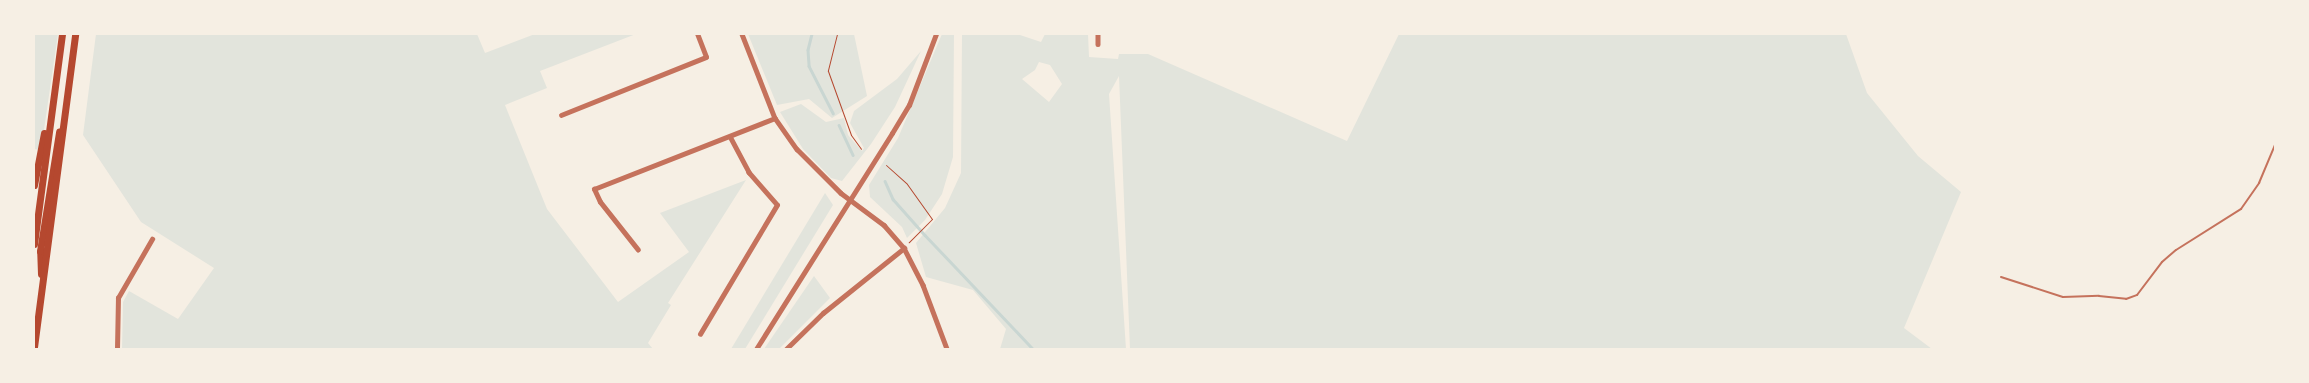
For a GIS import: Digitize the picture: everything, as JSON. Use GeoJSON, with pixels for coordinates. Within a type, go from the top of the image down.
{"type":"FeatureCollection","features":[{"type":"Feature","properties":{"kind":"main road"},"geometry":{"type":"LineString","coordinates":[[34,244],[62,34]]}},
{"type":"Feature","properties":{"kind":"main road"},"geometry":{"type":"LineString","coordinates":[[34,347],[75,34]]}},
{"type":"Feature","properties":{"kind":"main road"},"geometry":{"type":"LineString","coordinates":[[34,185],[55,86]]}},
{"type":"Feature","properties":{"kind":"main road"},"geometry":{"type":"LineString","coordinates":[[42,290],[38,205],[67,89]]}},
{"type":"Feature","properties":{"kind":"street"},"geometry":{"type":"LineString","coordinates":[[561,115],[706,57],[697,34]]}},
{"type":"Feature","properties":{"kind":"street"},"geometry":{"type":"LineString","coordinates":[[742,34],[775,118],[816,170],[850,200],[884,225],[904,248],[923,285],[947,349]]}},
{"type":"Feature","properties":{"kind":"street"},"geometry":{"type":"LineString","coordinates":[[756,349],[908,105],[936,34]]}},
{"type":"Feature","properties":{"kind":"street"},"geometry":{"type":"LineString","coordinates":[[1098,34],[1098,44]]}},
{"type":"Feature","properties":{"kind":"street"},"geometry":{"type":"LineString","coordinates":[[638,250],[600,202],[594,189],[730,138],[775,118]]}},
{"type":"Feature","properties":{"kind":"street"},"geometry":{"type":"LineString","coordinates":[[700,334],[777,205],[750,173],[730,138]]}},
{"type":"Feature","properties":{"kind":"street"},"geometry":{"type":"LineString","coordinates":[[117,349],[118,298],[152,238]]}},
{"type":"Feature","properties":{"kind":"street"},"geometry":{"type":"LineString","coordinates":[[786,349],[823,313],[904,248]]}},
{"type":"Feature","properties":{"kind":"lane"},"geometry":{"type":"LineString","coordinates":[[2001,277],[2063,297],[2099,296],[2126,299],[2137,295],[2162,262],[2176,250],[2241,209],[2259,183],[2275,146]]}},
{"type":"Feature","properties":{"kind":"path"},"geometry":{"type":"LineString","coordinates":[[837,34],[828,71],[851,135],[861,149]]}},
{"type":"Feature","properties":{"kind":"path"},"geometry":{"type":"LineString","coordinates":[[886,165],[908,184],[932,219],[904,248]]}},
{"type":"Feature","properties":{"kind":"shaded area"},"geometry":{"type":"Polygon","coordinates":[[[34,34],[58,34],[41,150],[34,149],[34,34]]]}},
{"type":"Feature","properties":{"kind":"shaded area"},"geometry":{"type":"Polygon","coordinates":[[[96,34],[477,34],[485,53],[535,34],[636,34],[540,71],[547,88],[505,105],[547,209],[618,302],[689,252],[660,213],[746,180],[668,303],[671,305],[648,343],[653,349],[122,349],[123,302],[129,291],[178,319],[214,268],[141,222],[83,135],[96,34]]]}},
{"type":"Feature","properties":{"kind":"shaded area"},"geometry":{"type":"Polygon","coordinates":[[[748,34],[854,34],[867,96],[832,118],[809,99],[777,105],[748,34]]]}},
{"type":"Feature","properties":{"kind":"shaded area"},"geometry":{"type":"Polygon","coordinates":[[[942,34],[954,34],[953,157],[942,194],[925,220],[907,238],[902,227],[870,197],[869,185],[898,138],[942,34]]]}},
{"type":"Feature","properties":{"kind":"shaded area"},"geometry":{"type":"Polygon","coordinates":[[[962,34],[1017,34],[1041,42],[1045,34],[1088,34],[1089,57],[1118,59],[1119,54],[1148,54],[1347,141],[1399,34],[1846,34],[1867,93],[1918,156],[1961,192],[1904,328],[1932,349],[1130,349],[1119,76],[1109,94],[1126,349],[1000,349],[1006,329],[973,290],[926,277],[916,243],[945,208],[961,173],[962,34]],[[1039,62],[1035,70],[1022,79],[1049,102],[1062,84],[1050,65],[1039,62]]]}},
{"type":"Feature","properties":{"kind":"shaded area"},"geometry":{"type":"Polygon","coordinates":[[[921,51],[895,107],[871,144],[842,181],[831,178],[803,149],[780,112],[801,104],[826,122],[844,118],[848,135],[862,151],[864,148],[850,123],[854,111],[897,79],[921,51]]]}},
{"type":"Feature","properties":{"kind":"shaded area"},"geometry":{"type":"Polygon","coordinates":[[[825,193],[833,205],[745,349],[731,349],[825,193]]]}},
{"type":"Feature","properties":{"kind":"shaded area"},"geometry":{"type":"Polygon","coordinates":[[[814,276],[830,298],[779,349],[764,349],[814,276]]]}},
{"type":"Feature","properties":{"kind":"waterway"},"geometry":{"type":"LineString","coordinates":[[812,34],[808,50],[809,66],[833,113]]}},
{"type":"Feature","properties":{"kind":"waterway"},"geometry":{"type":"LineString","coordinates":[[839,125],[853,155]]}},
{"type":"Feature","properties":{"kind":"waterway"},"geometry":{"type":"LineString","coordinates":[[885,181],[893,199],[1033,349]]}}]}
